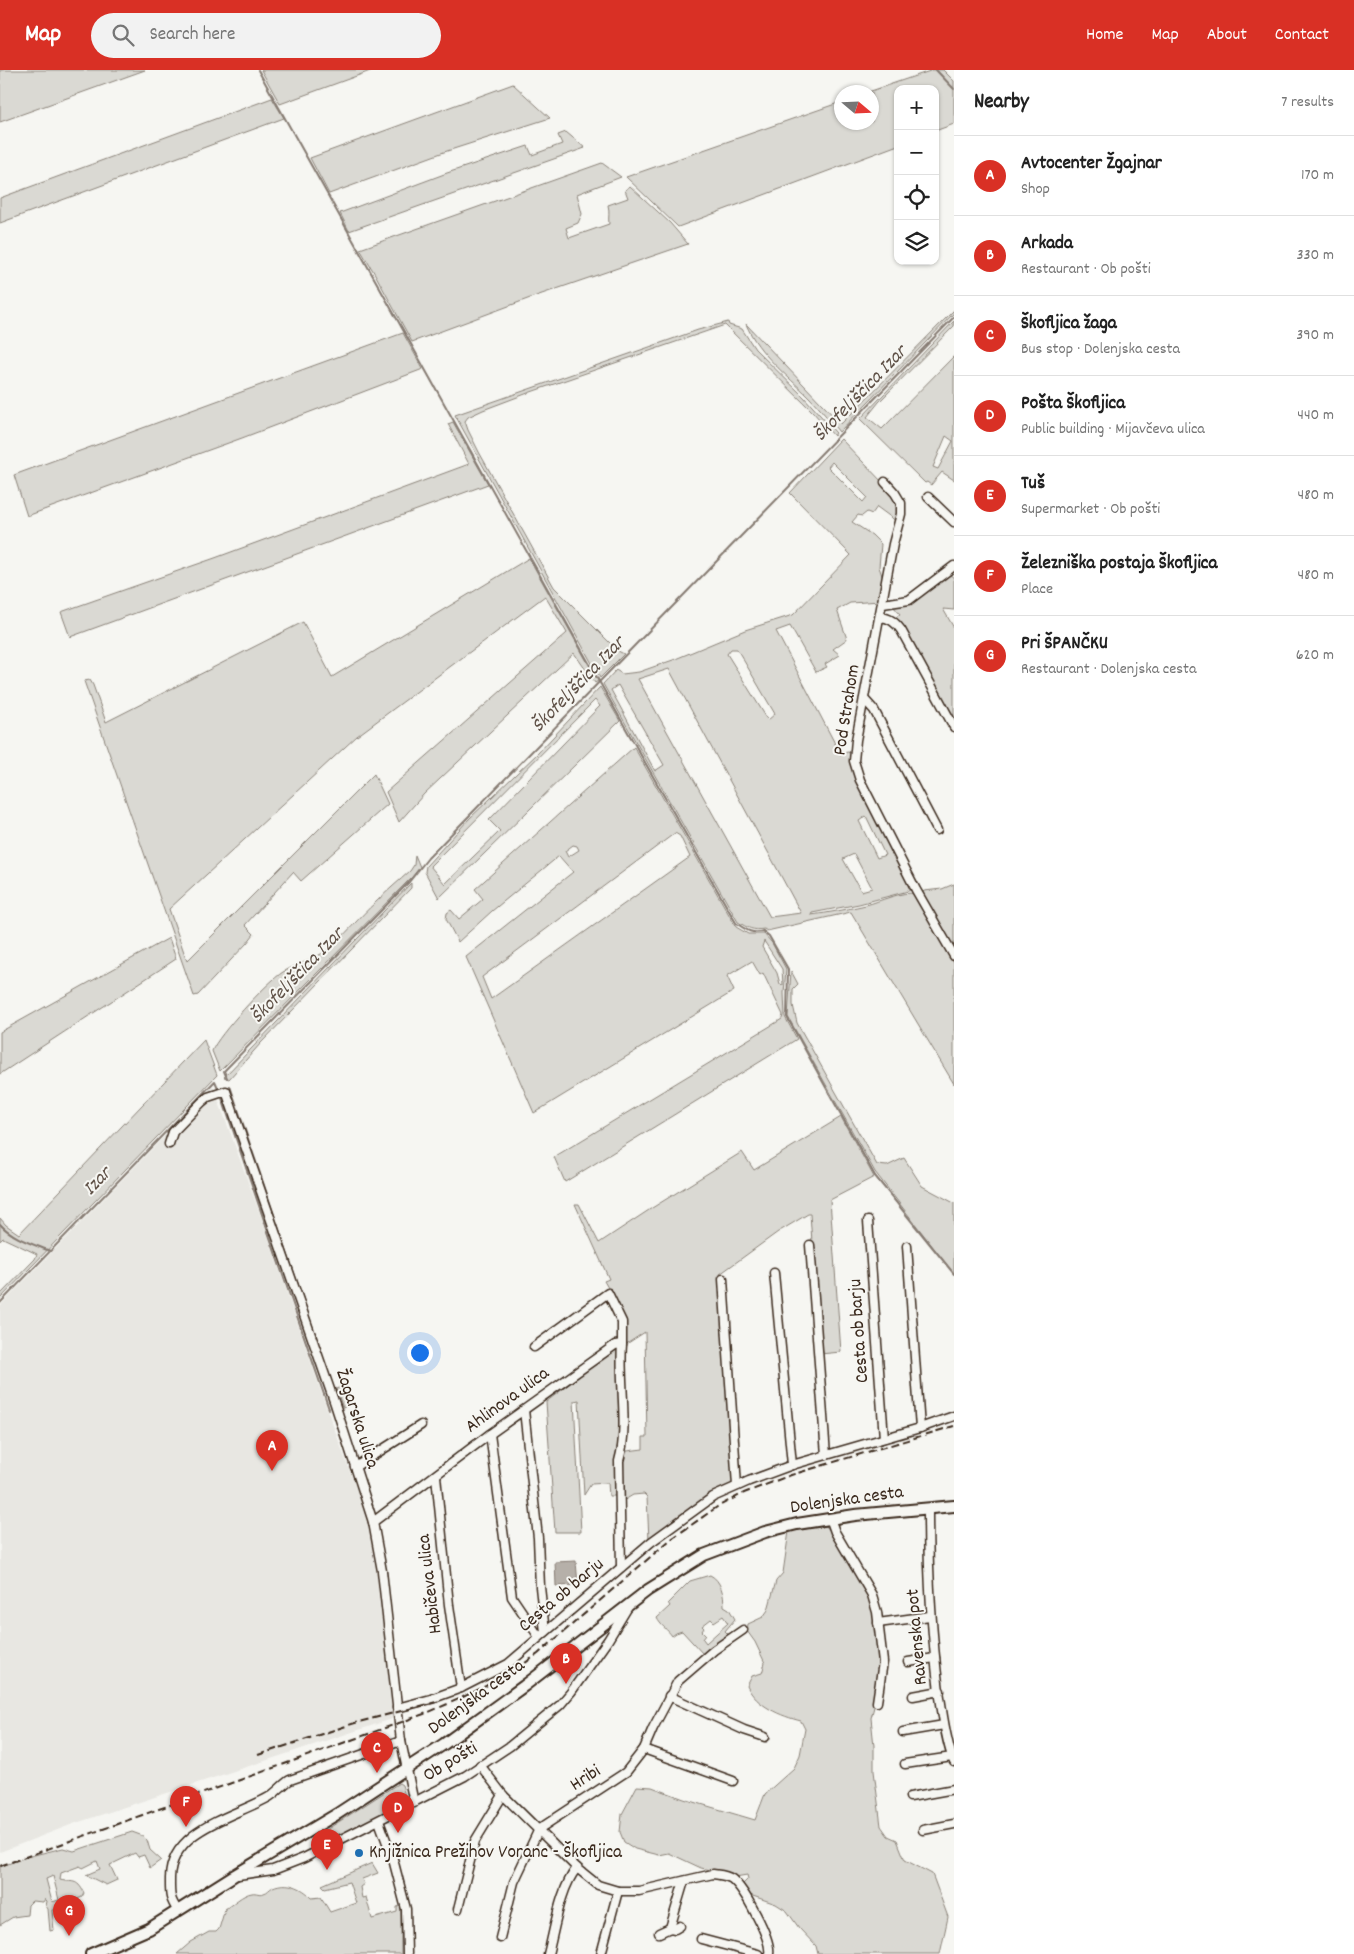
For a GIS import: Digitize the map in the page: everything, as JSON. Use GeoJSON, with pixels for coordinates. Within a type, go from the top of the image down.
{"type":"FeatureCollection","features":[{"type":"Feature","properties":{"kind":"main road","name":"Dolenjska cesta"},"geometry":{"type":"LineString","coordinates":[[90,1954],[129,1939],[337,1814],[444,1744],[524,1686],[631,1602],[687,1564],[704,1555],[764,1532],[796,1524],[830,1518],[954,1506]]}},
{"type":"Feature","properties":{"kind":"street","name":"Pod Strahom"},"geometry":{"type":"LineString","coordinates":[[885,482],[896,494],[900,503],[900,514],[864,699],[854,761],[860,780],[916,890],[954,956]]}},
{"type":"Feature","properties":{"kind":"street"},"geometry":{"type":"LineString","coordinates":[[928,497],[954,522]]}},
{"type":"Feature","properties":{"kind":"street"},"geometry":{"type":"LineString","coordinates":[[883,604],[909,600],[954,566]]}},
{"type":"Feature","properties":{"kind":"street"},"geometry":{"type":"LineString","coordinates":[[880,617],[896,622],[954,727]]}},
{"type":"Feature","properties":{"kind":"street"},"geometry":{"type":"LineString","coordinates":[[864,699],[874,710],[937,830]]}},
{"type":"Feature","properties":{"kind":"street","name":"Žagarska ulica"},"geometry":{"type":"LineString","coordinates":[[169,1144],[172,1132],[202,1102],[208,1097],[226,1091],[355,1467],[372,1522],[382,1571],[401,1741],[414,1803]]}},
{"type":"Feature","properties":{"kind":"street","name":"Cesta ob barju"},"geometry":{"type":"LineString","coordinates":[[868,1221],[884,1438]]}},
{"type":"Feature","properties":{"kind":"street"},"geometry":{"type":"LineString","coordinates":[[810,1245],[826,1454]]}},
{"type":"Feature","properties":{"kind":"street"},"geometry":{"type":"LineString","coordinates":[[907,1246],[920,1428]]}},
{"type":"Feature","properties":{"kind":"street"},"geometry":{"type":"LineString","coordinates":[[774,1273],[792,1465]]}},
{"type":"Feature","properties":{"kind":"street"},"geometry":{"type":"LineString","coordinates":[[723,1279],[737,1486]]}},
{"type":"Feature","properties":{"kind":"street"},"geometry":{"type":"LineString","coordinates":[[534,1347],[608,1293],[622,1322],[620,1360],[624,1446],[619,1460],[621,1567]]}},
{"type":"Feature","properties":{"kind":"street","name":"Ahlinova ulica"},"geometry":{"type":"LineString","coordinates":[[372,1522],[490,1434],[615,1345],[622,1344]]}},
{"type":"Feature","properties":{"kind":"street"},"geometry":{"type":"LineString","coordinates":[[524,1410],[538,1538],[542,1635]]}},
{"type":"Feature","properties":{"kind":"street","name":"Cesta ob barju"},"geometry":{"type":"LineString","coordinates":[[397,1708],[431,1699],[461,1688],[508,1664],[621,1567],[682,1518],[713,1497],[792,1465],[920,1428],[954,1416]]}},
{"type":"Feature","properties":{"kind":"street"},"geometry":{"type":"LineString","coordinates":[[355,1467],[421,1425]]}},
{"type":"Feature","properties":{"kind":"street"},"geometry":{"type":"LineString","coordinates":[[490,1434],[512,1597],[542,1635]]}},
{"type":"Feature","properties":{"kind":"street","name":"Habičeva ulica"},"geometry":{"type":"LineString","coordinates":[[436,1476],[449,1605],[461,1688]]}},
{"type":"Feature","properties":{"kind":"street","name":"Ravenska pot"},"geometry":{"type":"LineString","coordinates":[[928,1508],[930,1616],[944,1725],[953,1759]]}},
{"type":"Feature","properties":{"kind":"street"},"geometry":{"type":"LineString","coordinates":[[830,1518],[872,1595],[883,1662],[877,1702]]}},
{"type":"Feature","properties":{"kind":"street","name":"Ob pošti"},"geometry":{"type":"LineString","coordinates":[[233,1876],[273,1870],[304,1858],[465,1776],[510,1746],[560,1705],[572,1692],[608,1640],[631,1602]]}},
{"type":"Feature","properties":{"kind":"street"},"geometry":{"type":"LineString","coordinates":[[878,1624],[930,1616]]}},
{"type":"Feature","properties":{"kind":"street","name":"Hribi"},"geometry":{"type":"LineString","coordinates":[[539,1829],[626,1772],[644,1749],[678,1681],[743,1630]]}},
{"type":"Feature","properties":{"kind":"street"},"geometry":{"type":"LineString","coordinates":[[908,1662],[935,1658]]}},
{"type":"Feature","properties":{"kind":"street"},"geometry":{"type":"LineString","coordinates":[[913,1696],[940,1691]]}},
{"type":"Feature","properties":{"kind":"street"},"geometry":{"type":"LineString","coordinates":[[669,1696],[765,1737]]}},
{"type":"Feature","properties":{"kind":"street"},"geometry":{"type":"LineString","coordinates":[[903,1732],[944,1725]]}},
{"type":"Feature","properties":{"kind":"street"},"geometry":{"type":"LineString","coordinates":[[178,1911],[170,1899],[170,1870],[179,1849],[185,1843],[204,1829],[271,1796],[280,1786],[290,1780],[401,1741]]}},
{"type":"Feature","properties":{"kind":"street"},"geometry":{"type":"LineString","coordinates":[[644,1749],[733,1781]]}},
{"type":"Feature","properties":{"kind":"street"},"geometry":{"type":"LineString","coordinates":[[905,1764],[953,1759]]}},
{"type":"Feature","properties":{"kind":"street"},"geometry":{"type":"LineString","coordinates":[[480,1765],[503,1795],[577,1868],[598,1885],[618,1891],[638,1891],[713,1874],[724,1875],[732,1880],[741,1890],[767,1936],[770,1948],[769,1954]]}},
{"type":"Feature","properties":{"kind":"street"},"geometry":{"type":"LineString","coordinates":[[910,1797],[954,1789]]}},
{"type":"Feature","properties":{"kind":"street"},"geometry":{"type":"LineString","coordinates":[[458,1909],[475,1841],[503,1795]]}},
{"type":"Feature","properties":{"kind":"street"},"geometry":{"type":"LineString","coordinates":[[379,1821],[393,1859],[406,1909],[407,1954]]}},
{"type":"Feature","properties":{"kind":"street"},"geometry":{"type":"LineString","coordinates":[[923,1830],[954,1824]]}},
{"type":"Feature","properties":{"kind":"street"},"geometry":{"type":"LineString","coordinates":[[500,1938],[514,1882],[539,1829]]}},
{"type":"Feature","properties":{"kind":"street"},"geometry":{"type":"LineString","coordinates":[[548,1954],[565,1890],[577,1868]]}},
{"type":"Feature","properties":{"kind":"street"},"geometry":{"type":"LineString","coordinates":[[670,1928],[684,1881]]}},
{"type":"Feature","properties":{"kind":"street"},"geometry":{"type":"LineString","coordinates":[[601,1954],[618,1891]]}},
{"type":"Feature","properties":{"kind":"street"},"geometry":{"type":"LineString","coordinates":[[659,1933],[680,1926]]}},
{"type":"Feature","properties":{"kind":"street"},"geometry":{"type":"LineString","coordinates":[[701,1939],[758,1954]]}},
{"type":"Feature","properties":{"kind":"shaded area"},"geometry":{"type":"Polygon","coordinates":[[[0,70],[145,70],[0,122],[0,70]]]}},
{"type":"Feature","properties":{"kind":"shaded area"},"geometry":{"type":"Polygon","coordinates":[[[261,70],[373,70],[280,104],[261,70]]]}},
{"type":"Feature","properties":{"kind":"shaded area"},"geometry":{"type":"Polygon","coordinates":[[[933,70],[943,70],[954,81],[954,124],[939,130],[939,85],[894,85],[894,146],[678,227],[626,177],[834,104],[834,130],[879,130],[879,88],[933,70]]]}},
{"type":"Feature","properties":{"kind":"shaded area"},"geometry":{"type":"Polygon","coordinates":[[[513,84],[550,118],[444,152],[329,194],[310,158],[513,84]]]}},
{"type":"Feature","properties":{"kind":"shaded area"},"geometry":{"type":"Polygon","coordinates":[[[272,98],[284,118],[0,223],[0,198],[272,98]]]}},
{"type":"Feature","properties":{"kind":"shaded area"},"geometry":{"type":"Polygon","coordinates":[[[566,132],[585,148],[349,231],[340,213],[447,173],[528,146],[532,155],[562,144],[558,135],[566,132]]]}},
{"type":"Feature","properties":{"kind":"shaded area"},"geometry":{"type":"Polygon","coordinates":[[[602,163],[621,177],[577,194],[582,214],[578,223],[566,228],[569,238],[609,224],[608,205],[628,198],[625,190],[630,186],[670,223],[688,244],[533,297],[412,342],[360,249],[602,163]]]}},
{"type":"Feature","properties":{"kind":"shaded area"},"geometry":{"type":"Polygon","coordinates":[[[954,310],[954,313],[839,432],[813,401],[766,355],[751,335],[746,324],[841,424],[954,310]]]}},
{"type":"Feature","properties":{"kind":"shaded area"},"geometry":{"type":"Polygon","coordinates":[[[954,321],[954,326],[879,402],[867,417],[882,429],[954,356],[954,480],[942,472],[931,485],[927,482],[925,483],[860,419],[954,321]],[[946,436],[933,467],[938,469],[953,441],[946,436]]]}},
{"type":"Feature","properties":{"kind":"shaded area"},"geometry":{"type":"Polygon","coordinates":[[[728,322],[729,325],[742,329],[755,349],[804,397],[836,433],[834,436],[813,412],[725,325],[528,393],[483,410],[468,417],[465,421],[479,452],[554,587],[618,651],[624,654],[600,678],[455,415],[698,330],[728,322]]]}},
{"type":"Feature","properties":{"kind":"shaded area"},"geometry":{"type":"Polygon","coordinates":[[[403,333],[423,369],[242,438],[27,516],[14,475],[403,333]]]}},
{"type":"Feature","properties":{"kind":"shaded area"},"geometry":{"type":"Polygon","coordinates":[[[453,422],[488,484],[70,637],[61,612],[215,558],[469,464],[448,424],[453,422]]]}},
{"type":"Feature","properties":{"kind":"shaded area"},"geometry":{"type":"Polygon","coordinates":[[[841,439],[884,484],[899,504],[896,521],[877,507],[872,514],[867,512],[862,516],[858,515],[852,522],[872,535],[881,544],[879,567],[885,584],[881,601],[850,603],[837,610],[847,639],[833,649],[840,655],[825,664],[827,667],[816,672],[790,626],[776,631],[841,755],[847,752],[852,753],[857,781],[912,890],[859,904],[812,913],[811,915],[866,905],[898,895],[915,894],[954,961],[954,1084],[851,912],[767,931],[764,929],[757,930],[738,922],[603,684],[616,670],[622,674],[639,672],[745,630],[793,615],[851,555],[790,493],[841,439]],[[832,462],[828,467],[863,502],[867,497],[832,462]],[[731,649],[727,654],[768,720],[775,714],[737,649],[731,649]],[[669,669],[638,679],[770,917],[801,913],[669,669]],[[618,685],[611,690],[655,771],[664,765],[618,685]],[[866,816],[859,821],[877,858],[885,855],[866,816]],[[854,854],[843,859],[861,891],[872,888],[854,854]]]}},
{"type":"Feature","properties":{"kind":"shaded area"},"geometry":{"type":"Polygon","coordinates":[[[529,558],[598,681],[595,683],[574,653],[424,794],[399,822],[386,792],[567,633],[545,596],[357,736],[169,909],[187,961],[374,774],[388,804],[301,881],[293,872],[245,925],[254,934],[247,943],[198,995],[194,996],[84,681],[90,680],[93,685],[106,722],[303,622],[332,677],[529,558]]]}},
{"type":"Feature","properties":{"kind":"shaded area"},"geometry":{"type":"Polygon","coordinates":[[[949,574],[954,578],[954,610],[943,609],[954,628],[954,722],[896,617],[900,614],[893,606],[912,603],[949,574]]]}},
{"type":"Feature","properties":{"kind":"shaded area"},"geometry":{"type":"Polygon","coordinates":[[[600,687],[620,721],[439,898],[425,872],[426,866],[469,819],[538,753],[600,687]],[[595,700],[430,866],[445,884],[500,831],[489,820],[600,706],[595,700]]]}},
{"type":"Feature","properties":{"kind":"shaded area"},"geometry":{"type":"Polygon","coordinates":[[[634,747],[736,927],[748,934],[764,934],[772,943],[786,969],[785,1017],[797,1039],[565,1182],[554,1157],[782,1019],[783,1015],[763,973],[760,975],[752,961],[727,976],[734,991],[534,1113],[466,957],[573,872],[559,856],[492,911],[458,942],[446,919],[447,913],[451,910],[459,919],[483,899],[475,889],[634,747]],[[675,833],[482,977],[491,999],[690,857],[680,836],[675,833]],[[573,845],[565,851],[568,857],[579,850],[577,846],[573,845]],[[764,941],[762,947],[777,973],[780,984],[783,985],[782,969],[764,941]]]}},
{"type":"Feature","properties":{"kind":"shaded area"},"geometry":{"type":"Polygon","coordinates":[[[415,855],[420,867],[412,877],[220,1071],[212,1051],[223,1033],[244,1009],[266,986],[283,972],[317,957],[334,945],[410,871],[414,865],[415,855]]]}},
{"type":"Feature","properties":{"kind":"shaded area"},"geometry":{"type":"Polygon","coordinates":[[[411,883],[411,888],[261,1043],[229,1079],[224,1077],[411,883]]]}},
{"type":"Feature","properties":{"kind":"shaded area"},"geometry":{"type":"Polygon","coordinates":[[[954,884],[954,952],[922,893],[924,891],[942,889],[954,884]]]}},
{"type":"Feature","properties":{"kind":"shaded area"},"geometry":{"type":"Polygon","coordinates":[[[169,938],[176,959],[0,1074],[0,1032],[169,938]]]}},
{"type":"Feature","properties":{"kind":"shaded area"},"geometry":{"type":"Polygon","coordinates":[[[791,971],[798,984],[793,989],[793,1005],[797,1023],[877,1165],[887,1166],[904,1158],[922,1186],[954,1203],[954,1274],[875,1172],[788,1017],[791,971]]]}},
{"type":"Feature","properties":{"kind":"shaded area"},"geometry":{"type":"Polygon","coordinates":[[[204,1040],[217,1075],[0,1299],[0,1295],[35,1259],[37,1254],[3,1238],[0,1241],[0,1218],[19,1234],[204,1040]]]}},
{"type":"Feature","properties":{"kind":"shaded area"},"geometry":{"type":"Polygon","coordinates":[[[213,1086],[370,1525],[377,1558],[395,1718],[73,1824],[0,1852],[0,1306],[213,1086]]]}},
{"type":"Feature","properties":{"kind":"shaded area"},"geometry":{"type":"Polygon","coordinates":[[[841,1117],[874,1177],[830,1200],[841,1352],[820,1354],[810,1214],[808,1214],[778,1232],[720,1274],[733,1484],[649,1540],[647,1497],[644,1494],[633,1495],[623,1501],[622,1460],[627,1451],[643,1449],[643,1437],[647,1437],[645,1332],[625,1345],[615,1300],[604,1281],[609,1279],[575,1204],[579,1204],[599,1243],[742,1152],[754,1170],[841,1117]]]}},
{"type":"Feature","properties":{"kind":"shaded area"},"geometry":{"type":"Polygon","coordinates":[[[616,1348],[619,1351],[617,1357],[620,1453],[617,1496],[609,1496],[608,1483],[591,1484],[584,1495],[579,1400],[574,1401],[581,1532],[555,1532],[546,1402],[616,1348]]]}},
{"type":"Feature","properties":{"kind":"shaded area"},"geometry":{"type":"Polygon","coordinates":[[[343,1386],[351,1403],[343,1408],[336,1389],[343,1386]]]}},
{"type":"Feature","properties":{"kind":"shaded area"},"geometry":{"type":"Polygon","coordinates":[[[826,1526],[841,1545],[872,1598],[881,1665],[879,1688],[871,1718],[874,1771],[881,1826],[888,1836],[897,1840],[905,1860],[932,1874],[948,1917],[940,1954],[818,1954],[816,1946],[799,1928],[787,1911],[776,1904],[747,1894],[743,1884],[748,1879],[747,1875],[735,1877],[730,1874],[701,1868],[669,1853],[659,1855],[635,1849],[624,1842],[620,1832],[622,1814],[637,1786],[652,1787],[684,1799],[755,1820],[765,1794],[794,1768],[800,1755],[805,1729],[801,1721],[770,1709],[751,1693],[747,1686],[752,1676],[762,1673],[765,1663],[755,1642],[747,1631],[748,1624],[763,1617],[768,1610],[776,1581],[783,1573],[789,1531],[826,1526]]]}},
{"type":"Feature","properties":{"kind":"shaded area"},"geometry":{"type":"Polygon","coordinates":[[[576,1561],[578,1585],[556,1586],[555,1562],[576,1561]]]}},
{"type":"Feature","properties":{"kind":"shaded area"},"geometry":{"type":"Polygon","coordinates":[[[710,1575],[714,1577],[721,1588],[724,1606],[729,1609],[735,1619],[725,1631],[730,1636],[703,1654],[682,1631],[672,1636],[657,1618],[670,1606],[668,1603],[690,1581],[710,1575]],[[723,1616],[714,1622],[711,1619],[702,1626],[704,1628],[702,1631],[706,1635],[703,1639],[706,1643],[728,1623],[723,1616]]]}},
{"type":"Feature","properties":{"kind":"shaded area"},"geometry":{"type":"Polygon","coordinates":[[[399,1783],[402,1785],[404,1792],[403,1804],[332,1840],[326,1830],[399,1783]]]}},
{"type":"Feature","properties":{"kind":"shaded area"},"geometry":{"type":"Polygon","coordinates":[[[132,1832],[143,1836],[147,1840],[150,1850],[161,1860],[150,1868],[144,1855],[138,1857],[135,1853],[110,1865],[117,1880],[106,1885],[86,1875],[100,1869],[97,1861],[83,1868],[80,1866],[61,1873],[60,1880],[76,1883],[84,1893],[82,1897],[67,1904],[66,1908],[52,1910],[54,1930],[50,1931],[47,1901],[45,1899],[43,1902],[32,1901],[28,1905],[27,1915],[13,1917],[0,1925],[0,1867],[26,1857],[63,1848],[74,1851],[132,1832]],[[53,1876],[46,1879],[52,1902],[59,1900],[53,1876]]]}},
{"type":"Feature","properties":{"kind":"shaded area"},"geometry":{"type":"Polygon","coordinates":[[[372,1863],[378,1873],[362,1879],[364,1884],[360,1887],[362,1898],[366,1897],[372,1919],[397,1912],[397,1907],[401,1906],[401,1954],[177,1954],[191,1942],[209,1932],[216,1932],[219,1929],[225,1909],[245,1895],[265,1893],[278,1885],[294,1886],[312,1898],[321,1897],[330,1912],[356,1903],[349,1882],[325,1888],[322,1885],[372,1863]]]}},
{"type":"Feature","properties":{"kind":"waterway","name":"Škofeljščica Izar"},"geometry":{"type":"LineString","coordinates":[[258,70],[736,923],[749,931],[763,931],[769,936],[788,969],[787,1017],[875,1176],[954,1274]]}},
{"type":"Feature","properties":{"kind":"waterway"},"geometry":{"type":"LineString","coordinates":[[936,70],[954,89]]}},
{"type":"Feature","properties":{"kind":"waterway","name":"Škofeljščica Izar"},"geometry":{"type":"LineString","coordinates":[[227,1078],[224,1071],[409,882],[428,858],[954,317]]}},
{"type":"Feature","properties":{"kind":"waterway","name":"Izar"},"geometry":{"type":"LineString","coordinates":[[0,1303],[215,1081],[219,1090]]}},
{"type":"Feature","properties":{"kind":"waterway"},"geometry":{"type":"LineString","coordinates":[[230,1086],[335,1393]]}},
{"type":"Feature","properties":{"kind":"waterway"},"geometry":{"type":"LineString","coordinates":[[222,1098],[329,1409]]}},
{"type":"Feature","properties":{"kind":"waterway"},"geometry":{"type":"LineString","coordinates":[[0,1224],[17,1237],[50,1251]]}},
{"type":"Feature","properties":{"kind":"waterway"},"geometry":{"type":"LineString","coordinates":[[338,1403],[346,1424]]}},
{"type":"Feature","properties":{"kind":"railway"},"geometry":{"type":"LineString","coordinates":[[0,1866],[424,1714],[469,1694],[511,1672],[538,1654],[670,1540],[717,1507],[744,1493],[791,1475],[954,1426]]}},
{"type":"Feature","properties":{"kind":"railway"},"geometry":{"type":"LineString","coordinates":[[258,1755],[355,1723],[440,1701]]}},
{"type":"Feature","properties":{"kind":"place","name":"Avtocenter Žgajnar"},"geometry":{"type":"Point","coordinates":[272,1471]}},
{"type":"Feature","properties":{"kind":"place","name":"Arkada"},"geometry":{"type":"Point","coordinates":[566,1684]}},
{"type":"Feature","properties":{"kind":"place","name":"Škofljica žaga"},"geometry":{"type":"Point","coordinates":[377,1773]}},
{"type":"Feature","properties":{"kind":"place","name":"Železniška postaja Škofljica"},"geometry":{"type":"Point","coordinates":[186,1827]}},
{"type":"Feature","properties":{"kind":"place","name":"Pošta Škofljica"},"geometry":{"type":"Point","coordinates":[398,1833]}},
{"type":"Feature","properties":{"kind":"place","name":"Knjižnica Prežihov Voranc - Škofljica"},"geometry":{"type":"Point","coordinates":[359,1853]}},
{"type":"Feature","properties":{"kind":"place","name":"Tuš"},"geometry":{"type":"Point","coordinates":[327,1870]}},
{"type":"Feature","properties":{"kind":"place","name":"Pri ŠPANČKU"},"geometry":{"type":"Point","coordinates":[69,1936]}}]}
